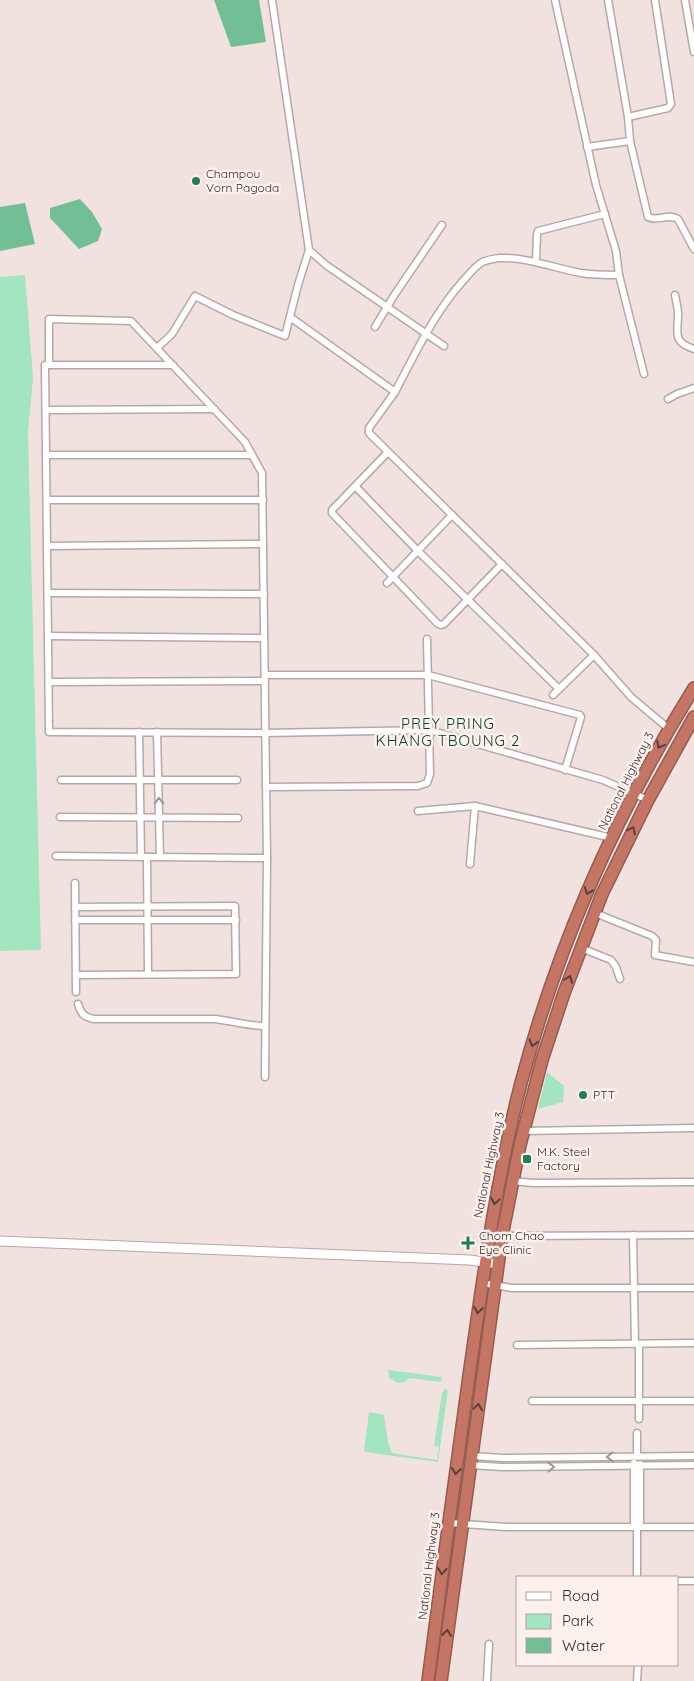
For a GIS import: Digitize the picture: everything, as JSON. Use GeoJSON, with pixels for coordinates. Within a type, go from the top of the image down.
{"type":"FeatureCollection","features":[{"type":"Feature","properties":{"kind":"highway","name":"National Highway 3"},"geometry":{"type":"LineString","coordinates":[[428,1681],[485,1262],[507,1142],[533,1042],[567,942],[612,838],[634,793],[694,688]]}},
{"type":"Feature","properties":{"kind":"highway","name":"National Highway 3"},"geometry":{"type":"LineString","coordinates":[[441,1681],[502,1236],[523,1131],[546,1044],[594,913],[648,800],[694,717]]}},
{"type":"Feature","properties":{"kind":"street"},"geometry":{"type":"LineString","coordinates":[[157,348],[172,334],[195,296],[233,315],[285,336],[309,250],[272,0]]}},
{"type":"Feature","properties":{"kind":"street"},"geometry":{"type":"LineString","coordinates":[[555,0],[596,185],[616,250],[619,276],[644,374]]}},
{"type":"Feature","properties":{"kind":"street"},"geometry":{"type":"LineString","coordinates":[[608,0],[628,116],[630,141],[648,217],[654,219],[670,216],[678,219],[694,249]]}},
{"type":"Feature","properties":{"kind":"street"},"geometry":{"type":"LineString","coordinates":[[628,116],[668,108],[671,104],[655,0]]}},
{"type":"Feature","properties":{"kind":"street"},"geometry":{"type":"LineString","coordinates":[[685,0],[694,52]]}},
{"type":"Feature","properties":{"kind":"street"},"geometry":{"type":"LineString","coordinates":[[587,147],[630,141]]}},
{"type":"Feature","properties":{"kind":"street"},"geometry":{"type":"LineString","coordinates":[[536,261],[538,231],[605,214]]}},
{"type":"Feature","properties":{"kind":"street"},"geometry":{"type":"LineString","coordinates":[[375,327],[442,225]]}},
{"type":"Feature","properties":{"kind":"street"},"geometry":{"type":"LineString","coordinates":[[309,250],[326,265],[444,346]]}},
{"type":"Feature","properties":{"kind":"street"},"geometry":{"type":"LineString","coordinates":[[619,276],[582,273],[536,261],[498,258],[482,262],[457,288],[425,333],[396,392],[368,430],[594,655],[631,697],[669,729]]}},
{"type":"Feature","properties":{"kind":"street"},"geometry":{"type":"LineString","coordinates":[[675,295],[678,316],[677,333],[680,342],[686,347],[694,349]]}},
{"type":"Feature","properties":{"kind":"street"},"geometry":{"type":"LineString","coordinates":[[290,317],[396,392]]}},
{"type":"Feature","properties":{"kind":"street"},"geometry":{"type":"LineString","coordinates":[[49,365],[49,319],[133,322],[245,442],[262,473],[267,858],[265,1077]]}},
{"type":"Feature","properties":{"kind":"street"},"geometry":{"type":"LineString","coordinates":[[173,365],[45,365],[49,732],[265,733],[429,730],[603,780],[648,800]]}},
{"type":"Feature","properties":{"kind":"street"},"geometry":{"type":"LineString","coordinates":[[668,399],[694,388]]}},
{"type":"Feature","properties":{"kind":"street"},"geometry":{"type":"LineString","coordinates":[[46,410],[214,408]]}},
{"type":"Feature","properties":{"kind":"street"},"geometry":{"type":"LineString","coordinates":[[388,452],[332,510],[332,513],[438,624],[441,626],[502,564]]}},
{"type":"Feature","properties":{"kind":"street"},"geometry":{"type":"LineString","coordinates":[[46,455],[252,455]]}},
{"type":"Feature","properties":{"kind":"street"},"geometry":{"type":"LineString","coordinates":[[356,487],[417,550],[559,689]]}},
{"type":"Feature","properties":{"kind":"street"},"geometry":{"type":"LineString","coordinates":[[47,500],[262,500]]}},
{"type":"Feature","properties":{"kind":"street"},"geometry":{"type":"LineString","coordinates":[[387,583],[452,515]]}},
{"type":"Feature","properties":{"kind":"street"},"geometry":{"type":"LineString","coordinates":[[47,546],[263,544]]}},
{"type":"Feature","properties":{"kind":"street"},"geometry":{"type":"LineString","coordinates":[[48,593],[264,594]]}},
{"type":"Feature","properties":{"kind":"street"},"geometry":{"type":"LineString","coordinates":[[48,636],[264,638]]}},
{"type":"Feature","properties":{"kind":"street"},"geometry":{"type":"LineString","coordinates":[[266,787],[418,786],[427,783],[430,774],[427,639]]}},
{"type":"Feature","properties":{"kind":"street"},"geometry":{"type":"LineString","coordinates":[[553,695],[594,655]]}},
{"type":"Feature","properties":{"kind":"street"},"geometry":{"type":"LineString","coordinates":[[49,682],[428,675],[580,715],[582,717],[565,770]]}},
{"type":"Feature","properties":{"kind":"street"},"geometry":{"type":"LineString","coordinates":[[139,732],[140,817],[147,906],[148,974]]}},
{"type":"Feature","properties":{"kind":"street"},"geometry":{"type":"LineString","coordinates":[[158,732],[160,857]]}},
{"type":"Feature","properties":{"kind":"street"},"geometry":{"type":"LineString","coordinates":[[61,780],[237,780]]}},
{"type":"Feature","properties":{"kind":"street"},"geometry":{"type":"LineString","coordinates":[[418,811],[475,806],[612,838]]}},
{"type":"Feature","properties":{"kind":"street"},"geometry":{"type":"LineString","coordinates":[[470,864],[475,806]]}},
{"type":"Feature","properties":{"kind":"street"},"geometry":{"type":"LineString","coordinates":[[60,817],[238,818]]}},
{"type":"Feature","properties":{"kind":"street"},"geometry":{"type":"LineString","coordinates":[[56,856],[267,858]]}},
{"type":"Feature","properties":{"kind":"street"},"geometry":{"type":"LineString","coordinates":[[75,883],[76,992]]}},
{"type":"Feature","properties":{"kind":"street"},"geometry":{"type":"LineString","coordinates":[[75,907],[235,906],[236,920],[236,974],[76,974]]}},
{"type":"Feature","properties":{"kind":"street"},"geometry":{"type":"LineString","coordinates":[[594,913],[652,936],[656,940],[655,955],[694,962]]}},
{"type":"Feature","properties":{"kind":"street"},"geometry":{"type":"LineString","coordinates":[[75,920],[236,920]]}},
{"type":"Feature","properties":{"kind":"street"},"geometry":{"type":"LineString","coordinates":[[581,948],[610,960],[616,967],[620,979]]}},
{"type":"Feature","properties":{"kind":"street"},"geometry":{"type":"LineString","coordinates":[[78,1004],[81,1013],[87,1018],[94,1019],[215,1019],[234,1021],[251,1026],[265,1026]]}},
{"type":"Feature","properties":{"kind":"street"},"geometry":{"type":"LineString","coordinates":[[523,1131],[694,1128]]}},
{"type":"Feature","properties":{"kind":"street"},"geometry":{"type":"LineString","coordinates":[[512,1181],[533,1183],[694,1182]]}},
{"type":"Feature","properties":{"kind":"street"},"geometry":{"type":"LineString","coordinates":[[634,1235],[638,1419]]}},
{"type":"Feature","properties":{"kind":"street"},"geometry":{"type":"LineString","coordinates":[[502,1236],[694,1235]]}},
{"type":"Feature","properties":{"kind":"street"},"geometry":{"type":"LineString","coordinates":[[0,1241],[422,1258],[498,1264]]}},
{"type":"Feature","properties":{"kind":"street"},"geometry":{"type":"LineString","coordinates":[[482,1283],[512,1288],[694,1288]]}},
{"type":"Feature","properties":{"kind":"street"},"geometry":{"type":"LineString","coordinates":[[517,1345],[694,1343]]}},
{"type":"Feature","properties":{"kind":"street"},"geometry":{"type":"LineString","coordinates":[[532,1401],[694,1401]]}},
{"type":"Feature","properties":{"kind":"street"},"geometry":{"type":"LineString","coordinates":[[637,1432],[637,1576]]}},
{"type":"Feature","properties":{"kind":"street"},"geometry":{"type":"LineString","coordinates":[[470,1460],[694,1456]]}},
{"type":"Feature","properties":{"kind":"street"},"geometry":{"type":"LineString","coordinates":[[470,1460],[502,1467],[694,1465]]}},
{"type":"Feature","properties":{"kind":"street"},"geometry":{"type":"LineString","coordinates":[[449,1523],[506,1527],[694,1527]]}},
{"type":"Feature","properties":{"kind":"street"},"geometry":{"type":"LineString","coordinates":[[679,1580],[694,1581]]}},
{"type":"Feature","properties":{"kind":"street"},"geometry":{"type":"LineString","coordinates":[[487,1681],[489,1644]]}},
{"type":"Feature","properties":{"kind":"street"},"geometry":{"type":"LineString","coordinates":[[637,1681],[638,1666]]}},
{"type":"Feature","properties":{"kind":"green space"},"geometry":{"type":"Polygon","coordinates":[[[25,275],[33,378],[28,432],[41,950],[0,951],[0,277],[25,275]]]}},
{"type":"Feature","properties":{"kind":"green space"},"geometry":{"type":"Polygon","coordinates":[[[547,1072],[564,1086],[563,1102],[538,1109],[547,1072]]]}},
{"type":"Feature","properties":{"kind":"green space"},"geometry":{"type":"Polygon","coordinates":[[[388,1370],[442,1377],[441,1382],[409,1378],[405,1382],[398,1383],[389,1378],[388,1370]]]}},
{"type":"Feature","properties":{"kind":"green space"},"geometry":{"type":"Polygon","coordinates":[[[445,1389],[448,1390],[438,1462],[364,1452],[369,1412],[384,1415],[388,1443],[392,1453],[437,1460],[439,1447],[434,1446],[442,1393],[445,1389]]]}},
{"type":"Feature","properties":{"kind":"water"},"geometry":{"type":"Polygon","coordinates":[[[214,0],[259,0],[266,42],[231,47],[214,0]]]}},
{"type":"Feature","properties":{"kind":"water"},"geometry":{"type":"Polygon","coordinates":[[[80,199],[92,212],[102,229],[98,241],[79,249],[50,218],[50,208],[80,199]]]}},
{"type":"Feature","properties":{"kind":"water"},"geometry":{"type":"Polygon","coordinates":[[[25,203],[35,244],[0,251],[0,207],[25,203]]]}},
{"type":"Feature","properties":{"kind":"place","name":"Champou Vorn Pagoda"},"geometry":{"type":"Point","coordinates":[196,181]}},
{"type":"Feature","properties":{"kind":"place","name":"PTT"},"geometry":{"type":"Point","coordinates":[583,1095]}},
{"type":"Feature","properties":{"kind":"place","name":"M.K. Steel Factory"},"geometry":{"type":"Point","coordinates":[527,1159]}},
{"type":"Feature","properties":{"kind":"place","name":"Chom Chao Eye Clinic"},"geometry":{"type":"Point","coordinates":[468,1243]}},
{"type":"Feature","properties":{"kind":"district","name":"PREY PRING KHANG TBOUNG 2"},"geometry":{"type":"Point","coordinates":[448,732]}}]}
